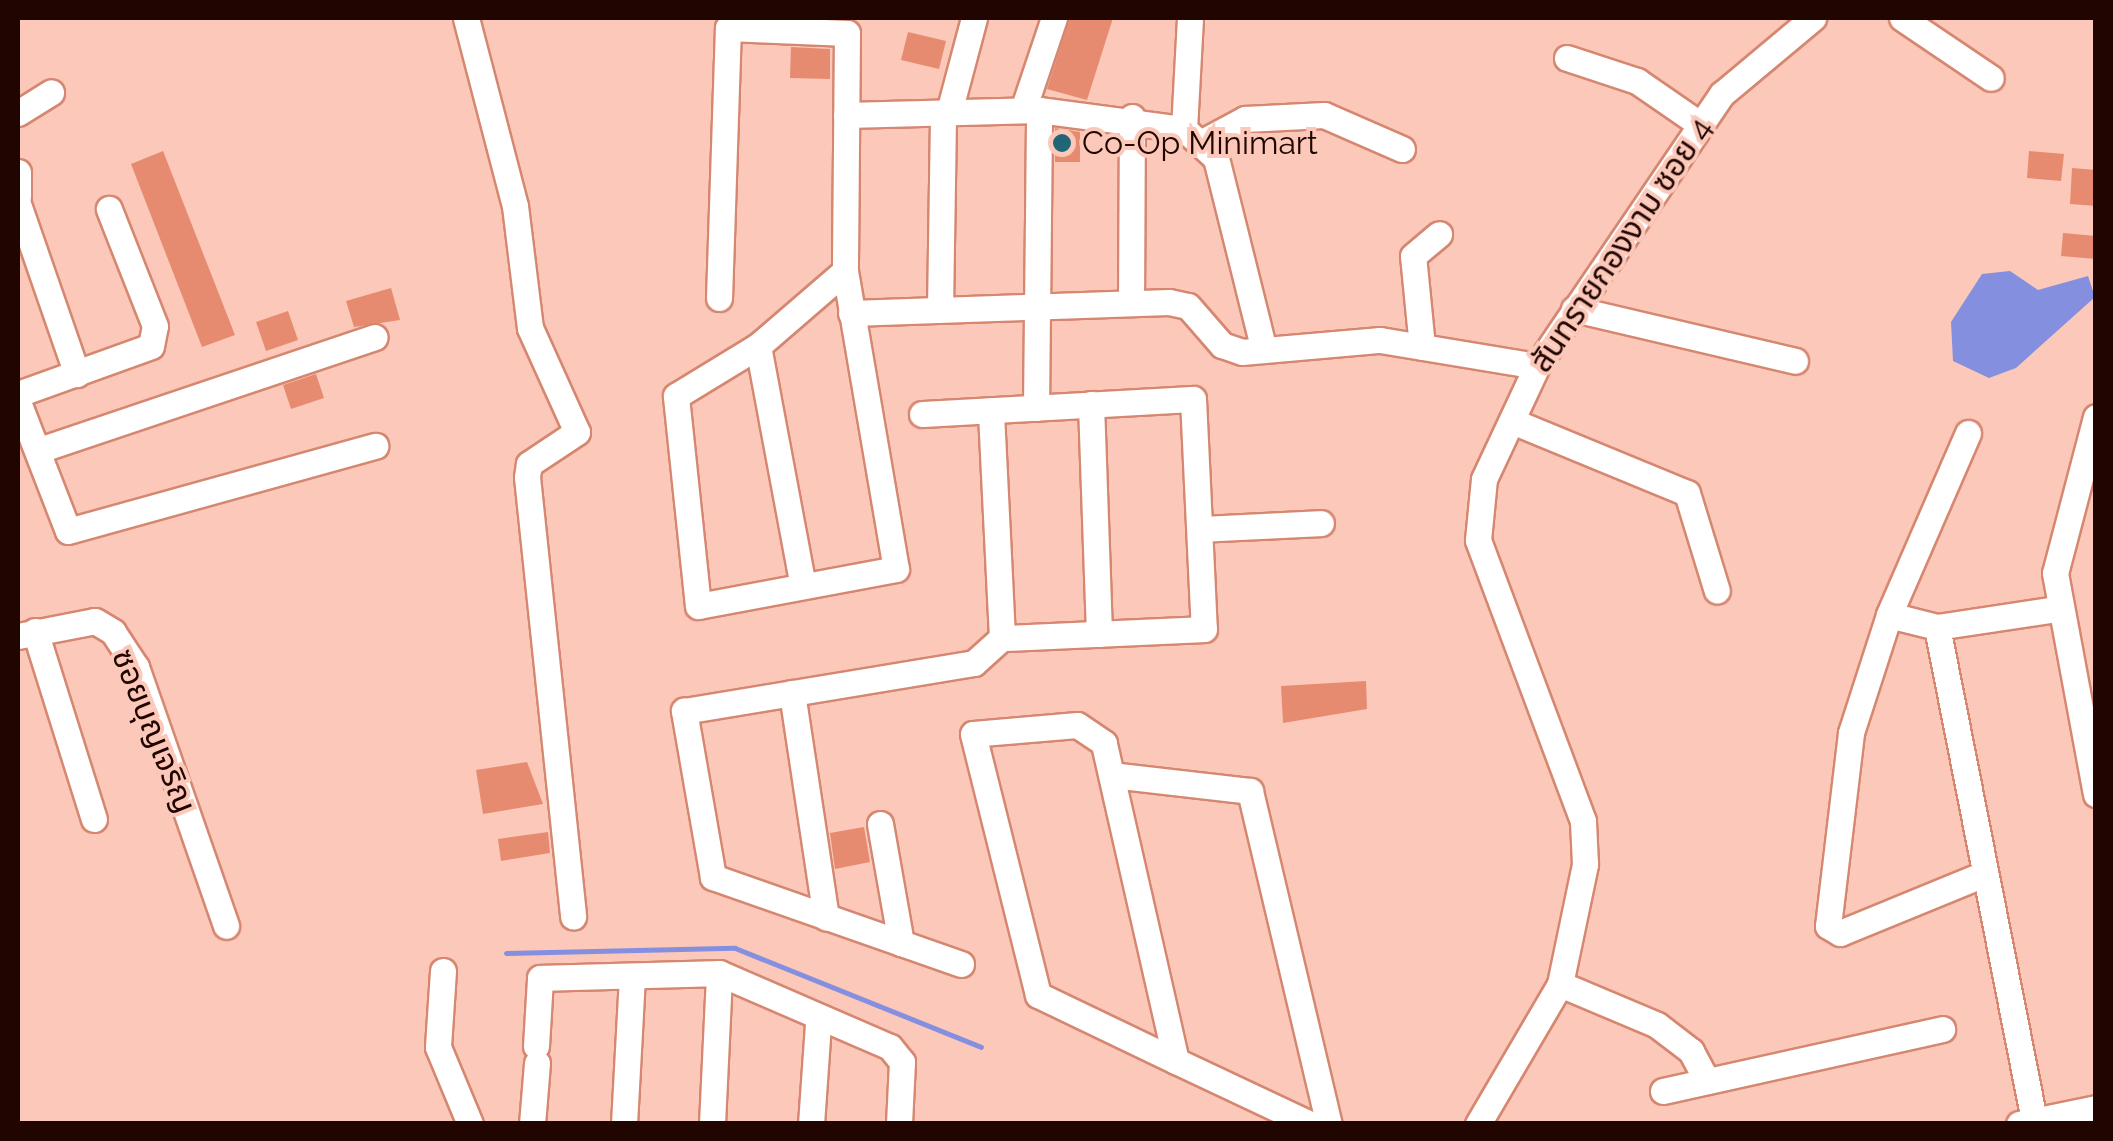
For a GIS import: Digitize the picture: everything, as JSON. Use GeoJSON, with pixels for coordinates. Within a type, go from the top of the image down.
{"type":"FeatureCollection","features":[{"type":"Feature","properties":{"kind":"street"},"geometry":{"type":"LineString","coordinates":[[466,18],[515,206],[530,328],[577,432],[529,464],[527,477],[572,917]]}},
{"type":"Feature","properties":{"kind":"street"},"geometry":{"type":"LineString","coordinates":[[940,309],[946,112],[974,18]]}},
{"type":"Feature","properties":{"kind":"street"},"geometry":{"type":"LineString","coordinates":[[1036,408],[1031,110],[1054,18]]}},
{"type":"Feature","properties":{"kind":"street"},"geometry":{"type":"LineString","coordinates":[[1190,18],[1194,135]]}},
{"type":"Feature","properties":{"kind":"street"},"geometry":{"type":"LineString","coordinates":[[1902,18],[1992,78]]}},
{"type":"Feature","properties":{"kind":"street","name":"สันทรายกองงาม ซอย 4"},"geometry":{"type":"LineString","coordinates":[[1478,1124],[1560,984],[1583,882],[1583,822],[1478,540],[1484,478],[1537,366],[1701,124],[1750,64],[1805,19]]}},
{"type":"Feature","properties":{"kind":"street"},"geometry":{"type":"LineString","coordinates":[[720,298],[728,28],[848,33],[845,271],[896,569],[698,606],[676,396],[758,346],[845,271]]}},
{"type":"Feature","properties":{"kind":"street"},"geometry":{"type":"LineString","coordinates":[[1567,58],[1637,81],[1701,124]]}},
{"type":"Feature","properties":{"kind":"street"},"geometry":{"type":"LineString","coordinates":[[18,113],[51,92]]}},
{"type":"Feature","properties":{"kind":"street"},"geometry":{"type":"LineString","coordinates":[[846,115],[1031,110],[1132,117],[1194,135],[1216,158],[1262,346]]}},
{"type":"Feature","properties":{"kind":"street"},"geometry":{"type":"LineString","coordinates":[[1194,135],[1244,119],[1324,114],[1402,148]]}},
{"type":"Feature","properties":{"kind":"street"},"geometry":{"type":"LineString","coordinates":[[1130,303],[1132,117]]}},
{"type":"Feature","properties":{"kind":"street"},"geometry":{"type":"LineString","coordinates":[[18,172],[18,200],[77,374]]}},
{"type":"Feature","properties":{"kind":"street"},"geometry":{"type":"LineString","coordinates":[[110,209],[153,336],[151,346],[18,398],[68,531],[375,446]]}},
{"type":"Feature","properties":{"kind":"street"},"geometry":{"type":"LineString","coordinates":[[1422,347],[1413,256],[1438,234]]}},
{"type":"Feature","properties":{"kind":"street"},"geometry":{"type":"LineString","coordinates":[[851,313],[1130,303],[1188,306],[1222,345],[1380,340],[1537,366]]}},
{"type":"Feature","properties":{"kind":"street"},"geometry":{"type":"LineString","coordinates":[[1574,309],[1795,362]]}},
{"type":"Feature","properties":{"kind":"street"},"geometry":{"type":"LineString","coordinates":[[39,450],[375,336]]}},
{"type":"Feature","properties":{"kind":"street"},"geometry":{"type":"LineString","coordinates":[[758,346],[803,586]]}},
{"type":"Feature","properties":{"kind":"street"},"geometry":{"type":"LineString","coordinates":[[922,414],[1193,399],[1204,629],[1002,638],[974,663],[684,711],[714,878],[961,964]]}},
{"type":"Feature","properties":{"kind":"street"},"geometry":{"type":"LineString","coordinates":[[1090,404],[1100,634]]}},
{"type":"Feature","properties":{"kind":"street"},"geometry":{"type":"LineString","coordinates":[[991,410],[1002,638]]}},
{"type":"Feature","properties":{"kind":"street"},"geometry":{"type":"LineString","coordinates":[[2096,417],[2058,544],[2056,609],[2096,794]]}},
{"type":"Feature","properties":{"kind":"street"},"geometry":{"type":"LineString","coordinates":[[1512,421],[1687,492],[1717,592]]}},
{"type":"Feature","properties":{"kind":"street"},"geometry":{"type":"LineString","coordinates":[[1968,432],[1889,615],[1851,733],[1828,926],[1840,933],[1984,874]]}},
{"type":"Feature","properties":{"kind":"street"},"geometry":{"type":"LineString","coordinates":[[1200,530],[1322,523]]}},
{"type":"Feature","properties":{"kind":"street"},"geometry":{"type":"LineString","coordinates":[[1889,615],[1937,627],[2056,609]]}},
{"type":"Feature","properties":{"kind":"street","name":"ซอยบุญเจริญ"},"geometry":{"type":"LineString","coordinates":[[26,634],[95,621],[113,632],[136,667],[226,926]]}},
{"type":"Feature","properties":{"kind":"street"},"geometry":{"type":"LineString","coordinates":[[1937,627],[2026,1122],[2096,1108]]}},
{"type":"Feature","properties":{"kind":"street"},"geometry":{"type":"LineString","coordinates":[[26,634],[94,819]]}},
{"type":"Feature","properties":{"kind":"street"},"geometry":{"type":"LineString","coordinates":[[792,693],[826,917]]}},
{"type":"Feature","properties":{"kind":"street"},"geometry":{"type":"LineString","coordinates":[[1176,1060],[1104,743],[1077,725],[973,734],[1038,995],[1310,1124]]}},
{"type":"Feature","properties":{"kind":"street"},"geometry":{"type":"LineString","coordinates":[[1112,776],[1250,792],[1329,1124]]}},
{"type":"Feature","properties":{"kind":"street"},"geometry":{"type":"LineString","coordinates":[[880,824],[901,943]]}},
{"type":"Feature","properties":{"kind":"street"},"geometry":{"type":"LineString","coordinates":[[443,971],[438,1047],[470,1124]]}},
{"type":"Feature","properties":{"kind":"street"},"geometry":{"type":"LineString","coordinates":[[712,1124],[719,974]]}},
{"type":"Feature","properties":{"kind":"street"},"geometry":{"type":"LineString","coordinates":[[532,1124],[540,978],[719,974],[818,1023],[890,1048],[902,1062],[898,1124]]}},
{"type":"Feature","properties":{"kind":"street"},"geometry":{"type":"LineString","coordinates":[[624,1124],[632,976]]}},
{"type":"Feature","properties":{"kind":"street"},"geometry":{"type":"LineString","coordinates":[[1560,984],[1657,1026],[1691,1051],[1707,1082]]}},
{"type":"Feature","properties":{"kind":"street"},"geometry":{"type":"LineString","coordinates":[[811,1124],[818,1023]]}},
{"type":"Feature","properties":{"kind":"street"},"geometry":{"type":"LineString","coordinates":[[1664,1091],[1942,1029]]}},
{"type":"Feature","properties":{"kind":"water"},"geometry":{"type":"Polygon","coordinates":[[[2010,271],[2038,290],[2088,276],[2095,297],[2016,368],[1989,378],[1953,361],[1951,322],[1982,274],[2010,271]]]}},
{"type":"Feature","properties":{"kind":"building"},"geometry":{"type":"Polygon","coordinates":[[[1070,18],[1113,18],[1087,100],[1047,89],[1070,18]]]}},
{"type":"Feature","properties":{"kind":"building"},"geometry":{"type":"Polygon","coordinates":[[[908,32],[946,41],[939,69],[901,60],[908,32]]]}},
{"type":"Feature","properties":{"kind":"building"},"geometry":{"type":"Polygon","coordinates":[[[791,47],[830,49],[830,79],[790,78],[791,47]]]}},
{"type":"Feature","properties":{"kind":"building"},"geometry":{"type":"Polygon","coordinates":[[[1055,128],[1080,132],[1080,162],[1055,162],[1055,128]]]}},
{"type":"Feature","properties":{"kind":"building"},"geometry":{"type":"Polygon","coordinates":[[[163,151],[235,335],[202,347],[131,164],[163,151]]]}},
{"type":"Feature","properties":{"kind":"building"},"geometry":{"type":"Polygon","coordinates":[[[2029,151],[2064,154],[2061,181],[2027,178],[2029,151]]]}},
{"type":"Feature","properties":{"kind":"building"},"geometry":{"type":"Polygon","coordinates":[[[2072,168],[2096,170],[2096,206],[2070,204],[2072,168]]]}},
{"type":"Feature","properties":{"kind":"building"},"geometry":{"type":"Polygon","coordinates":[[[2063,233],[2096,236],[2096,259],[2061,256],[2063,233]]]}},
{"type":"Feature","properties":{"kind":"building"},"geometry":{"type":"Polygon","coordinates":[[[391,288],[400,320],[354,327],[346,301],[391,288]]]}},
{"type":"Feature","properties":{"kind":"building"},"geometry":{"type":"Polygon","coordinates":[[[288,311],[298,340],[266,351],[256,322],[288,311]]]}},
{"type":"Feature","properties":{"kind":"building"},"geometry":{"type":"Polygon","coordinates":[[[316,374],[324,398],[291,409],[283,385],[316,374]]]}},
{"type":"Feature","properties":{"kind":"building"},"geometry":{"type":"Polygon","coordinates":[[[1366,681],[1367,709],[1283,723],[1281,686],[1366,681]]]}},
{"type":"Feature","properties":{"kind":"building"},"geometry":{"type":"Polygon","coordinates":[[[527,762],[543,804],[483,814],[476,770],[527,762]]]}},
{"type":"Feature","properties":{"kind":"building"},"geometry":{"type":"Polygon","coordinates":[[[864,827],[870,862],[835,869],[830,833],[864,827]]]}},
{"type":"Feature","properties":{"kind":"building"},"geometry":{"type":"Polygon","coordinates":[[[548,832],[550,853],[501,861],[498,839],[548,832]]]}},
{"type":"Feature","properties":{"kind":"waterway"},"geometry":{"type":"LineString","coordinates":[[506,953],[735,948],[981,1047]]}},
{"type":"Feature","properties":{"kind":"place","name":"Co-Op Minimart"},"geometry":{"type":"Point","coordinates":[1062,143]}}]}
